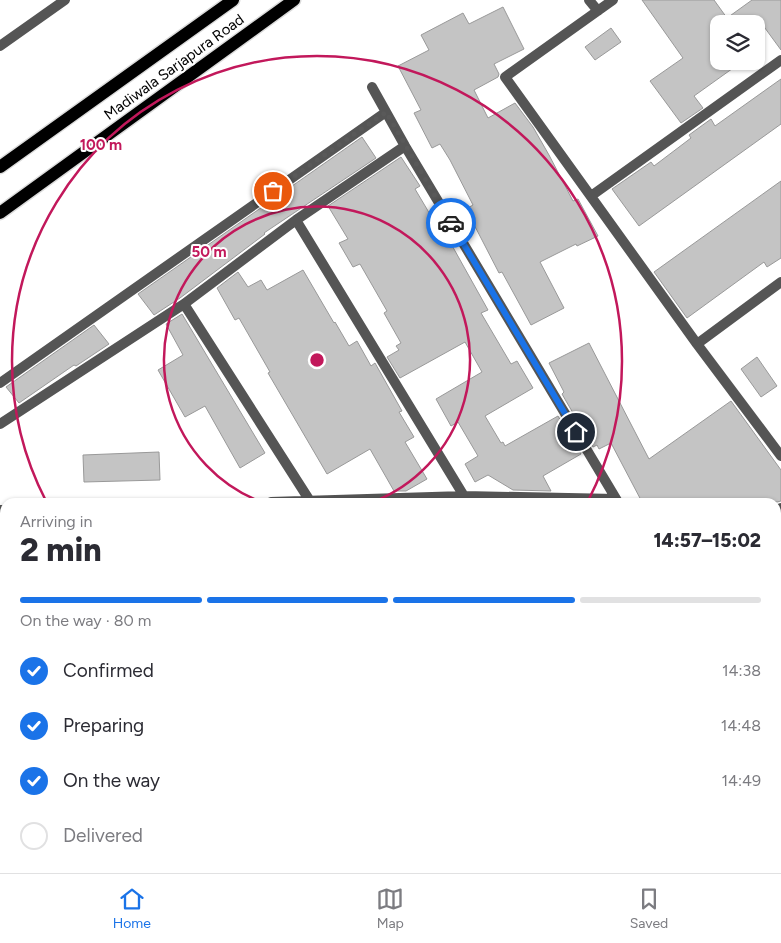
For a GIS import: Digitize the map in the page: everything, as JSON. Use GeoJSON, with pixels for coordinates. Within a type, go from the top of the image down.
{"type":"FeatureCollection","features":[{"type":"Feature","properties":{"kind":"main road","name":"Madiwala Sarjapura Road"},"geometry":{"type":"LineString","coordinates":[[0,167],[233,0]]}},
{"type":"Feature","properties":{"kind":"main road","name":"Madiwala Sarjapura Road"},"geometry":{"type":"LineString","coordinates":[[0,213],[294,0]]}},
{"type":"Feature","properties":{"kind":"street"},"geometry":{"type":"LineString","coordinates":[[0,46],[65,0]]}},
{"type":"Feature","properties":{"kind":"street"},"geometry":{"type":"LineString","coordinates":[[589,0],[598,11]]}},
{"type":"Feature","properties":{"kind":"street"},"geometry":{"type":"LineString","coordinates":[[613,0],[505,77],[697,344],[781,456]]}},
{"type":"Feature","properties":{"kind":"street"},"geometry":{"type":"LineString","coordinates":[[591,196],[781,60]]}},
{"type":"Feature","properties":{"kind":"street"},"geometry":{"type":"LineString","coordinates":[[372,87],[405,146],[615,498]]}},
{"type":"Feature","properties":{"kind":"street"},"geometry":{"type":"LineString","coordinates":[[0,383],[386,112]]}},
{"type":"Feature","properties":{"kind":"street"},"geometry":{"type":"LineString","coordinates":[[0,424],[184,304],[296,220],[405,146]]}},
{"type":"Feature","properties":{"kind":"street"},"geometry":{"type":"LineString","coordinates":[[296,220],[464,496]]}},
{"type":"Feature","properties":{"kind":"street"},"geometry":{"type":"LineString","coordinates":[[697,344],[781,282]]}},
{"type":"Feature","properties":{"kind":"street"},"geometry":{"type":"LineString","coordinates":[[184,304],[308,498]]}},
{"type":"Feature","properties":{"kind":"street"},"geometry":{"type":"LineString","coordinates":[[402,498],[464,496],[525,498]]}},
{"type":"Feature","properties":{"kind":"building"},"geometry":{"type":"Polygon","coordinates":[[[642,0],[714,0],[725,15],[710,15],[710,70],[730,70],[694,96],[703,108],[681,123],[650,81],[683,58],[642,0]]]}},
{"type":"Feature","properties":{"kind":"building"},"geometry":{"type":"Polygon","coordinates":[[[752,0],[781,0],[781,50],[765,28],[765,15],[731,15],[752,0]]]}},
{"type":"Feature","properties":{"kind":"building"},"geometry":{"type":"Polygon","coordinates":[[[503,7],[524,49],[494,64],[499,74],[498,77],[474,90],[488,118],[515,103],[533,127],[573,201],[578,199],[598,236],[577,246],[576,244],[540,262],[564,308],[531,325],[502,272],[499,273],[466,209],[473,205],[450,160],[440,144],[432,148],[414,113],[421,110],[398,66],[429,50],[421,35],[463,13],[469,24],[503,7]]]}},
{"type":"Feature","properties":{"kind":"building"},"geometry":{"type":"Polygon","coordinates":[[[611,28],[621,42],[595,60],[585,47],[611,28]]]}},
{"type":"Feature","properties":{"kind":"building"},"geometry":{"type":"Polygon","coordinates":[[[781,79],[781,124],[639,226],[612,189],[651,162],[654,166],[691,138],[689,135],[711,119],[715,126],[781,79]]]}},
{"type":"Feature","properties":{"kind":"building"},"geometry":{"type":"Polygon","coordinates":[[[362,137],[376,158],[264,233],[180,298],[154,315],[138,294],[362,137]]]}},
{"type":"Feature","properties":{"kind":"building"},"geometry":{"type":"Polygon","coordinates":[[[401,157],[420,186],[415,189],[437,226],[440,224],[488,310],[481,313],[511,364],[517,361],[533,388],[485,416],[501,443],[503,442],[505,446],[558,416],[581,454],[543,476],[551,491],[513,490],[488,475],[475,482],[465,464],[478,456],[458,422],[451,426],[436,399],[482,372],[465,342],[400,378],[387,357],[399,350],[396,346],[401,343],[384,313],[387,311],[360,264],[353,267],[339,243],[348,239],[328,206],[401,157]]]}},
{"type":"Feature","properties":{"kind":"building"},"geometry":{"type":"Polygon","coordinates":[[[781,181],[781,258],[767,267],[764,262],[687,318],[654,272],[781,181]]]}},
{"type":"Feature","properties":{"kind":"building"},"geometry":{"type":"Polygon","coordinates":[[[303,270],[349,346],[357,341],[371,366],[375,363],[402,411],[399,412],[414,437],[405,442],[427,479],[406,491],[394,491],[370,449],[327,474],[268,373],[270,372],[239,318],[235,320],[217,288],[238,272],[248,287],[261,280],[267,290],[303,270]]]}},
{"type":"Feature","properties":{"kind":"building"},"geometry":{"type":"Polygon","coordinates":[[[182,314],[265,453],[240,468],[205,406],[185,417],[158,370],[183,355],[166,324],[182,314]]]}},
{"type":"Feature","properties":{"kind":"building"},"geometry":{"type":"Polygon","coordinates":[[[94,325],[109,344],[76,366],[74,365],[19,403],[6,387],[94,325]]]}},
{"type":"Feature","properties":{"kind":"building"},"geometry":{"type":"Polygon","coordinates":[[[589,343],[649,459],[731,401],[781,470],[781,498],[640,498],[611,443],[599,449],[597,445],[593,447],[562,394],[564,392],[549,363],[589,343]]]}},
{"type":"Feature","properties":{"kind":"building"},"geometry":{"type":"Polygon","coordinates":[[[757,357],[777,386],[761,397],[741,369],[757,357]]]}},
{"type":"Feature","properties":{"kind":"building"},"geometry":{"type":"Polygon","coordinates":[[[159,452],[160,480],[84,482],[83,455],[159,452]]]}},
{"type":"Feature","properties":{"kind":"way so far"},"geometry":{"type":"LineString","coordinates":[[273,191],[386,112],[451,223]]}},
{"type":"Feature","properties":{"kind":"route"},"geometry":{"type":"LineString","coordinates":[[451,223],[576,432]]}}]}
